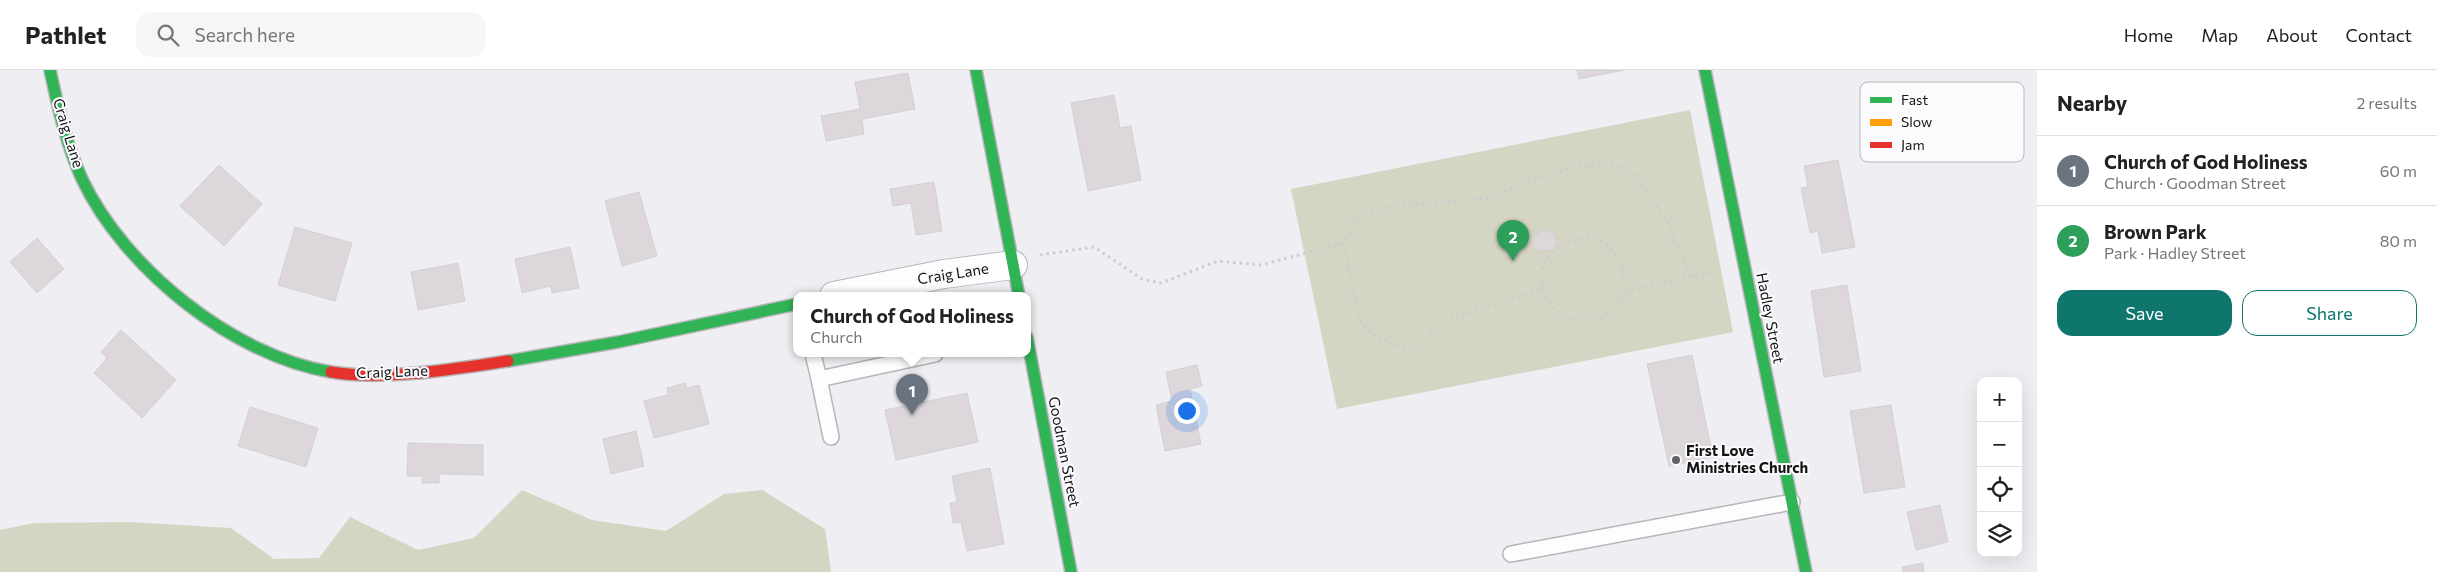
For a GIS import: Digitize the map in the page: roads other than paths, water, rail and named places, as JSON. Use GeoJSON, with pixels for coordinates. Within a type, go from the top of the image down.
{"type":"FeatureCollection","features":[{"type":"Feature","properties":{"kind":"street","name":"Craig Lane"},"geometry":{"type":"LineString","coordinates":[[50,70],[62,122],[83,180],[113,232],[171,290],[220,326],[274,356],[324,372],[376,376],[490,365],[793,305]]}},
{"type":"Feature","properties":{"kind":"street"},"geometry":{"type":"LineString","coordinates":[[976,70],[1018,292]]}},
{"type":"Feature","properties":{"kind":"street","name":"Hadley Street"},"geometry":{"type":"LineString","coordinates":[[1705,70],[1806,572]]}},
{"type":"Feature","properties":{"kind":"street","name":"Craig Lane"},"geometry":{"type":"LineString","coordinates":[[854,292],[944,274],[1013,263]]}},
{"type":"Feature","properties":{"kind":"street","name":"Goodman Street"},"geometry":{"type":"LineString","coordinates":[[1031,357],[1071,572]]}},
{"type":"Feature","properties":{"kind":"lane"},"geometry":{"type":"LineString","coordinates":[[814,357],[831,437]]}},
{"type":"Feature","properties":{"kind":"lane"},"geometry":{"type":"LineString","coordinates":[[819,379],[921,357]]}},
{"type":"Feature","properties":{"kind":"lane"},"geometry":{"type":"LineString","coordinates":[[1511,554],[1792,502]]}},
{"type":"Feature","properties":{"kind":"place","name":"Brown Park"},"geometry":{"type":"Point","coordinates":[1513,261]}},
{"type":"Feature","properties":{"kind":"place","name":"Church of God Holiness"},"geometry":{"type":"Point","coordinates":[912,415]}},
{"type":"Feature","properties":{"kind":"place","name":"First Love Ministries Church"},"geometry":{"type":"Point","coordinates":[1676,460]}}]}
